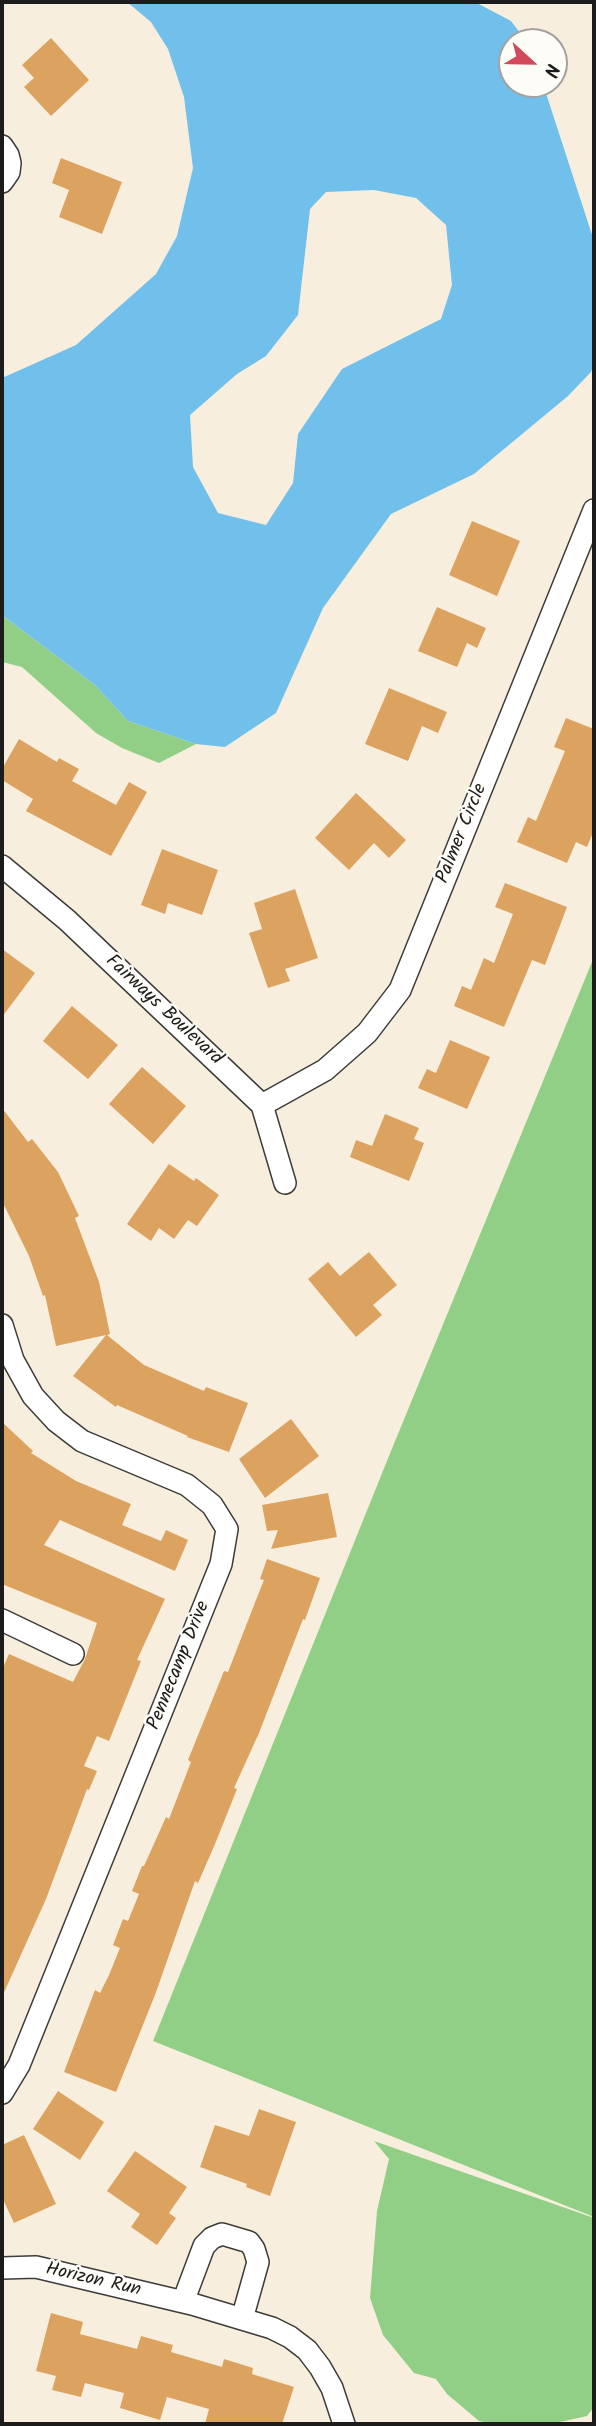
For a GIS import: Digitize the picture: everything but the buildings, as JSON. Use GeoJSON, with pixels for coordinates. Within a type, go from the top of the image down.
{"type":"FeatureCollection","features":[{"type":"Feature","properties":{"kind":"street"},"geometry":{"type":"LineString","coordinates":[[2,146],[10,163],[9,172],[2,182]]}},
{"type":"Feature","properties":{"kind":"street","name":"Palmer Circle"},"geometry":{"type":"LineString","coordinates":[[262,1105],[325,1070],[367,1033],[400,990],[594,510]]}},
{"type":"Feature","properties":{"kind":"street","name":"Fairways Boulevard"},"geometry":{"type":"LineString","coordinates":[[2,866],[66,920],[262,1105]]}},
{"type":"Feature","properties":{"kind":"street"},"geometry":{"type":"LineString","coordinates":[[262,1105],[285,1183]]}},
{"type":"Feature","properties":{"kind":"street","name":"Pennecamp Drive"},"geometry":{"type":"LineString","coordinates":[[2,1325],[13,1360],[33,1396],[56,1421],[82,1441],[187,1485],[212,1505],[227,1530],[221,1564],[19,2065],[2,2093]]}},
{"type":"Feature","properties":{"kind":"street"},"geometry":{"type":"LineString","coordinates":[[2,1620],[73,1654]]}},
{"type":"Feature","properties":{"kind":"street"},"geometry":{"type":"LineString","coordinates":[[183,2302],[204,2246],[212,2238],[222,2234],[249,2242],[258,2262],[242,2319]]}},
{"type":"Feature","properties":{"kind":"street","name":"Horizon Run"},"geometry":{"type":"LineString","coordinates":[[2,2269],[36,2267],[183,2302],[272,2328],[307,2350],[332,2388],[344,2424]]}},
{"type":"Feature","properties":{"kind":"green space"},"geometry":{"type":"Polygon","coordinates":[[[2,615],[95,685],[128,721],[196,744],[159,763],[122,748],[96,733],[22,667],[2,662],[2,615]]]}},
{"type":"Feature","properties":{"kind":"green space"},"geometry":{"type":"Polygon","coordinates":[[[594,957],[594,2217],[153,2041],[594,957]]]}},
{"type":"Feature","properties":{"kind":"green space"},"geometry":{"type":"Polygon","coordinates":[[[374,2141],[594,2218],[594,2407],[587,2416],[551,2424],[495,2424],[479,2421],[447,2394],[436,2379],[414,2373],[383,2335],[370,2298],[377,2211],[389,2159],[374,2141]]]}},
{"type":"Feature","properties":{"kind":"water"},"geometry":{"type":"Polygon","coordinates":[[[127,2],[475,2],[511,21],[516,28],[498,28],[498,98],[548,98],[594,241],[594,364],[591,372],[568,396],[474,474],[391,514],[323,608],[276,713],[225,747],[196,744],[128,721],[95,685],[2,615],[2,378],[76,345],[156,274],[177,236],[193,168],[184,97],[168,49],[151,22],[127,2]],[[374,190],[326,192],[310,209],[298,315],[266,356],[237,374],[190,415],[193,467],[218,513],[266,525],[293,483],[298,434],[342,369],[441,319],[452,285],[446,225],[416,198],[374,190]]]}}]}
